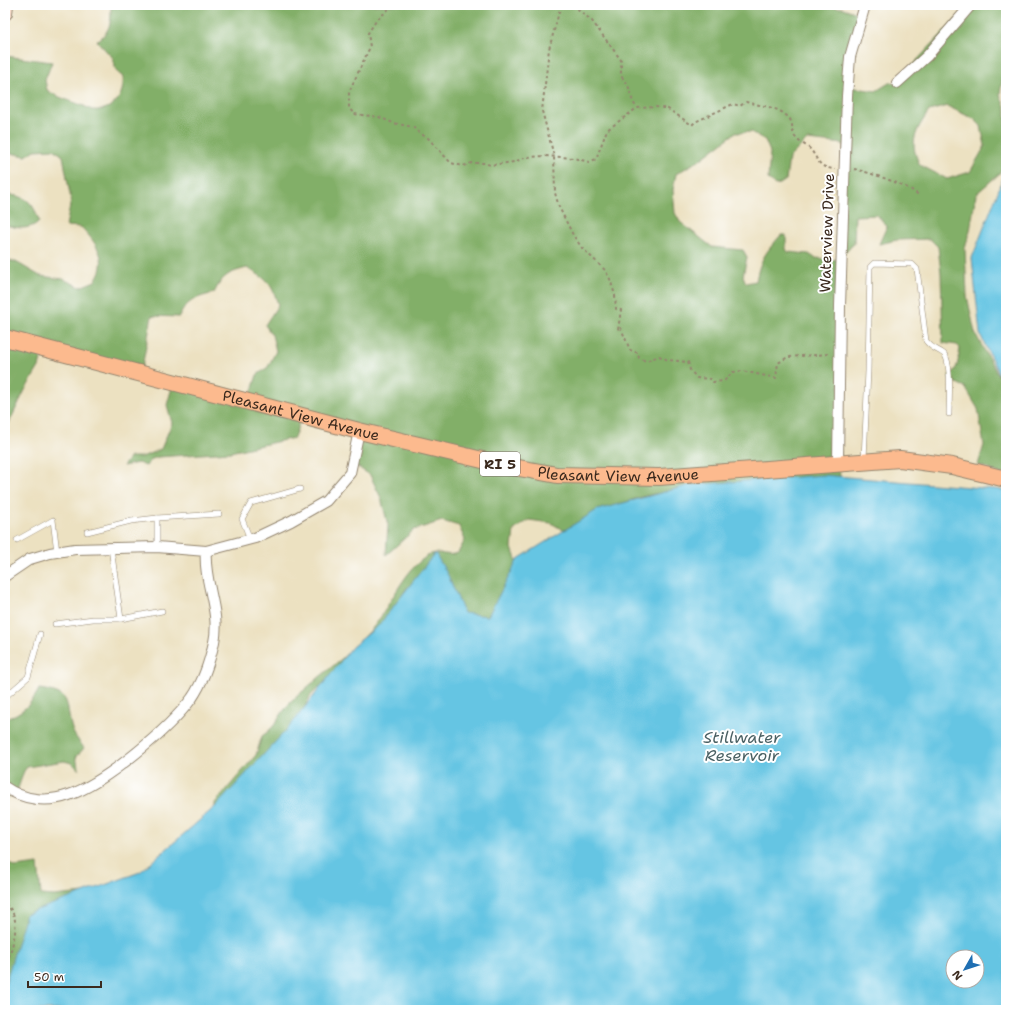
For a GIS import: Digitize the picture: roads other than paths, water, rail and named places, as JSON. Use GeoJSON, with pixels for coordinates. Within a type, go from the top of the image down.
{"type":"FeatureCollection","features":[{"type":"Feature","properties":{"kind":"main road"},"geometry":{"type":"LineString","coordinates":[[5,13],[6,5]]}},
{"type":"Feature","properties":{"kind":"main road","name":"Pleasant View Avenue"},"geometry":{"type":"LineString","coordinates":[[5,338],[360,431],[501,464],[557,475],[659,477],[900,459],[952,466],[1006,479]]}},
{"type":"Feature","properties":{"kind":"street","name":"Waterview Drive"},"geometry":{"type":"LineString","coordinates":[[838,464],[839,354],[844,168],[850,57],[865,5]]}},
{"type":"Feature","properties":{"kind":"street"},"geometry":{"type":"LineString","coordinates":[[897,83],[927,56],[971,5]]}},
{"type":"Feature","properties":{"kind":"street"},"geometry":{"type":"LineString","coordinates":[[5,576],[30,559],[57,552],[111,548],[158,547],[206,551],[250,539],[291,521],[326,501],[350,473],[360,431]]}},
{"type":"Feature","properties":{"kind":"street"},"geometry":{"type":"LineString","coordinates":[[5,787],[17,795],[31,799],[52,799],[76,792],[125,761],[163,729],[181,711],[192,697],[201,680],[214,641],[216,618],[205,562],[206,551]]}},
{"type":"Feature","properties":{"kind":"lane"},"geometry":{"type":"LineString","coordinates":[[864,462],[870,267],[874,263],[912,264],[917,269],[926,341],[932,348],[944,354],[948,362],[949,414]]}},
{"type":"Feature","properties":{"kind":"lane"},"geometry":{"type":"LineString","coordinates":[[250,539],[242,518],[251,503],[300,489]]}},
{"type":"Feature","properties":{"kind":"lane"},"geometry":{"type":"LineString","coordinates":[[87,532],[131,521],[219,514]]}},
{"type":"Feature","properties":{"kind":"lane"},"geometry":{"type":"LineString","coordinates":[[157,518],[158,547]]}},
{"type":"Feature","properties":{"kind":"lane"},"geometry":{"type":"LineString","coordinates":[[17,540],[53,520],[57,552]]}},
{"type":"Feature","properties":{"kind":"lane"},"geometry":{"type":"LineString","coordinates":[[111,548],[121,619]]}},
{"type":"Feature","properties":{"kind":"lane"},"geometry":{"type":"LineString","coordinates":[[56,624],[93,619],[121,619],[162,611]]}},
{"type":"Feature","properties":{"kind":"lane"},"geometry":{"type":"LineString","coordinates":[[5,697],[28,677],[40,634]]}},
{"type":"Feature","properties":{"kind":"water"},"geometry":{"type":"Polygon","coordinates":[[[1006,171],[1006,390],[980,334],[972,258],[1006,171]]]}},
{"type":"Feature","properties":{"kind":"water","name":"Stillwater Reservoir"},"geometry":{"type":"Polygon","coordinates":[[[823,475],[1006,490],[1006,1010],[5,1010],[5,984],[26,914],[140,872],[216,806],[291,725],[352,647],[379,625],[435,553],[448,575],[464,613],[488,616],[518,559],[597,510],[690,485],[823,475]]]}}]}
